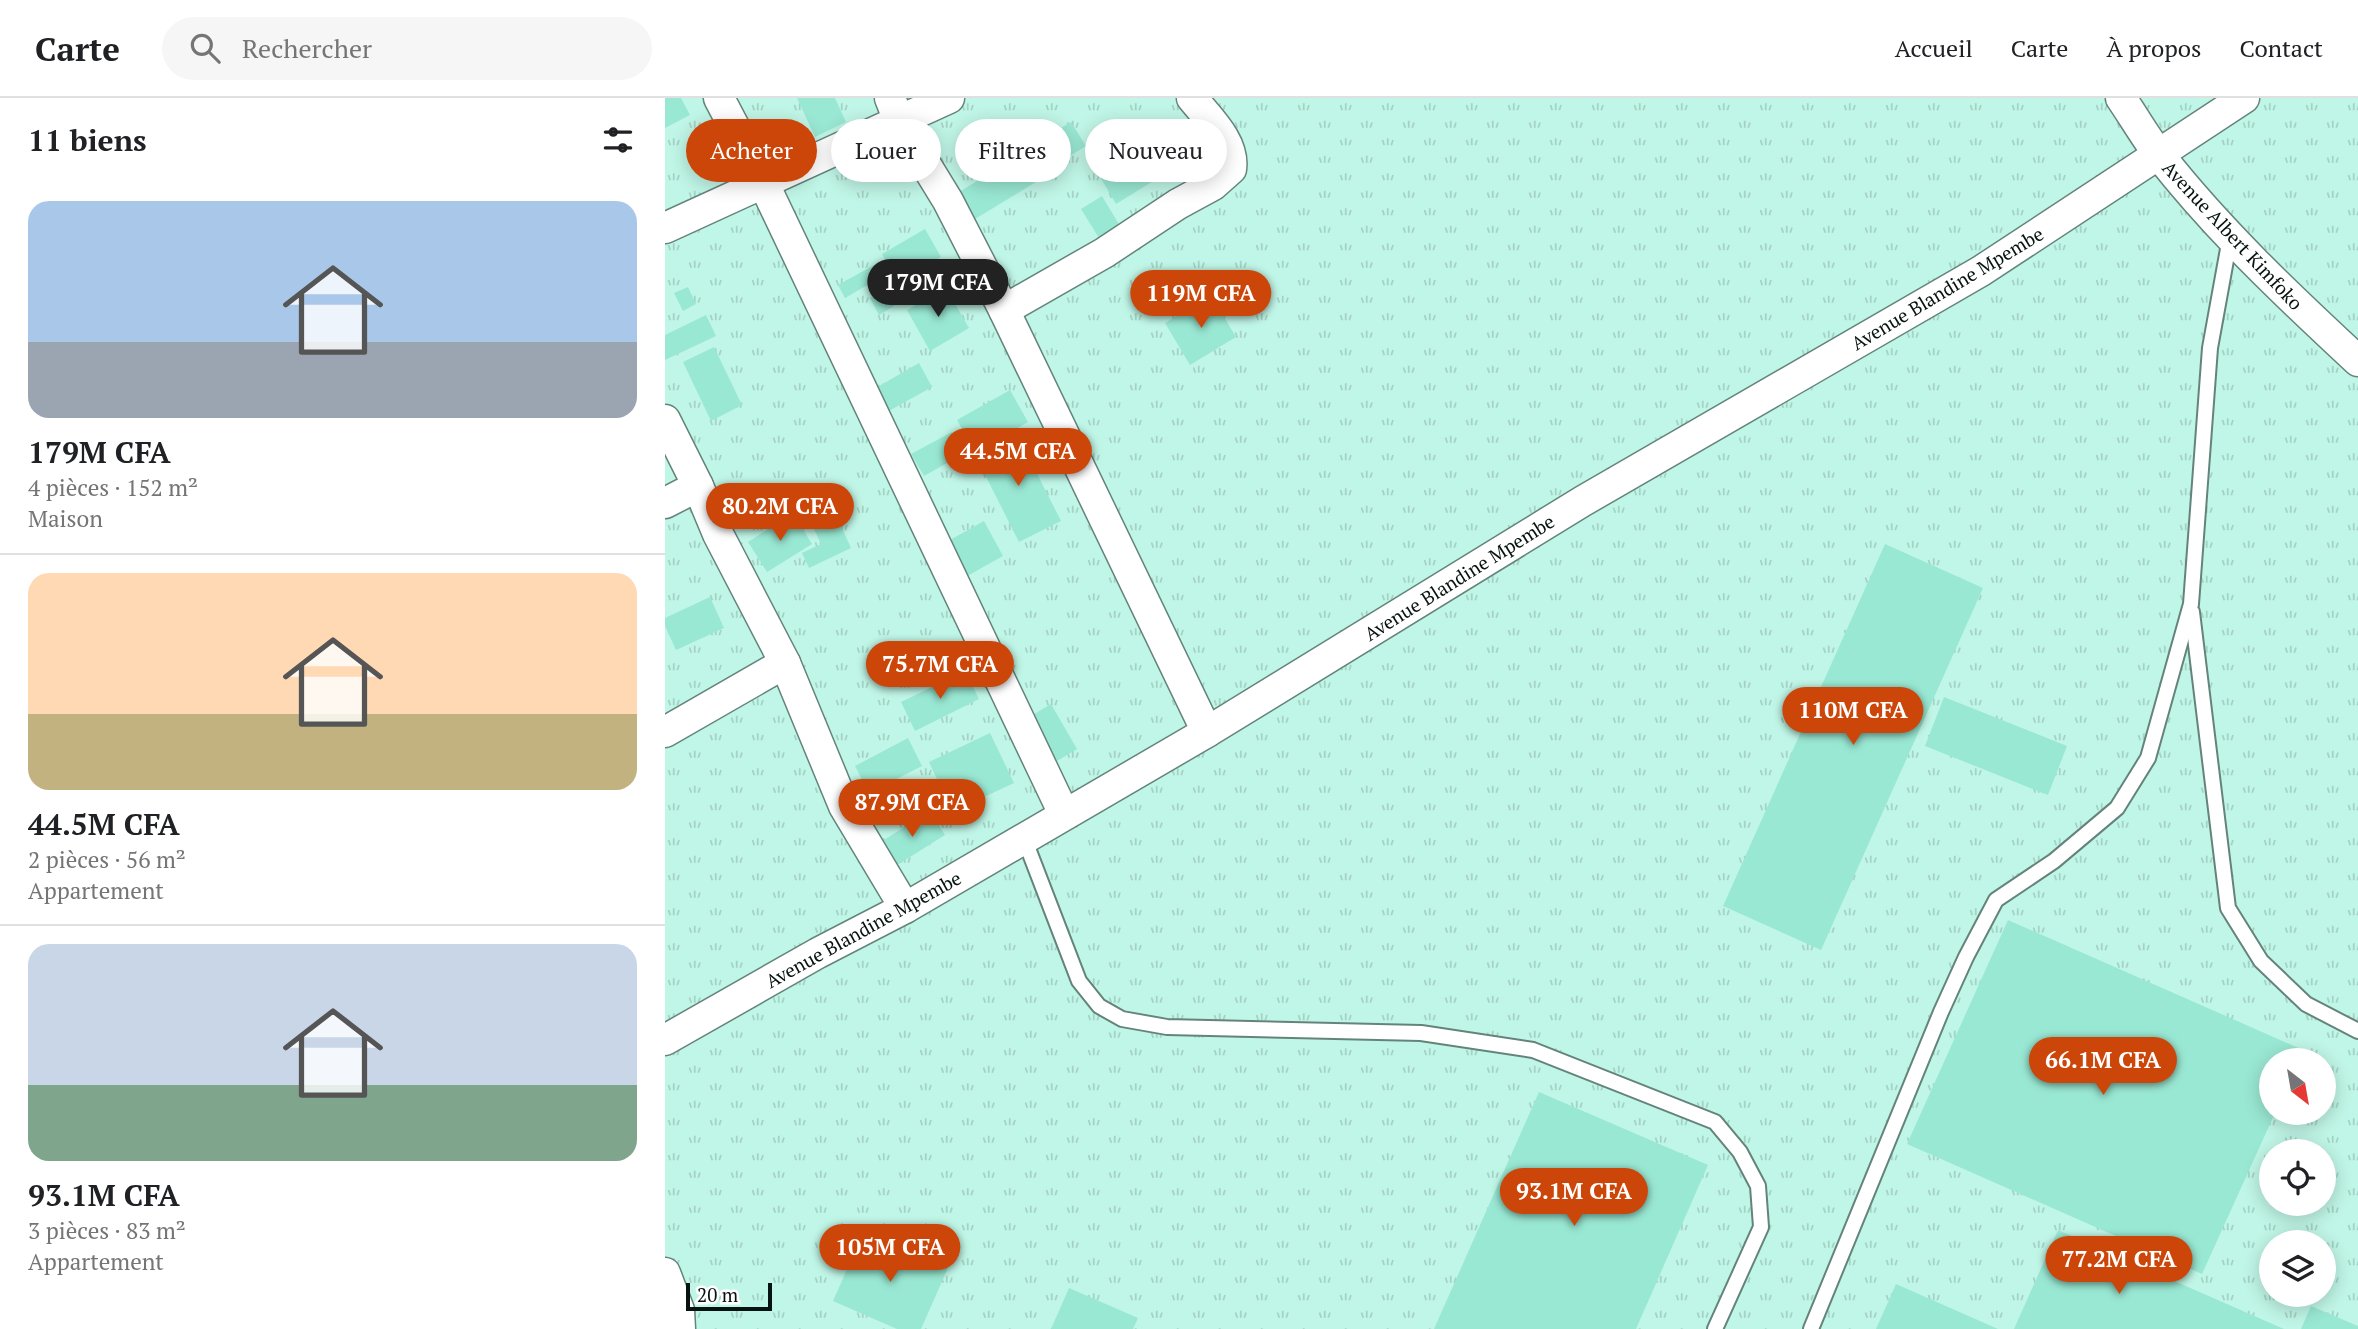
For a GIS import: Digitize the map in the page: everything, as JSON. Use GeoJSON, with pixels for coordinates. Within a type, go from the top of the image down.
{"type":"FeatureCollection","features":[{"type":"Feature","properties":{"kind":"street"},"geometry":{"type":"LineString","coordinates":[[719,98],[730,119]]}},
{"type":"Feature","properties":{"kind":"street"},"geometry":{"type":"LineString","coordinates":[[817,152],[894,110],[949,98]]}},
{"type":"Feature","properties":{"kind":"street"},"geometry":{"type":"LineString","coordinates":[[1004,310],[1104,253],[1178,204],[1213,185],[1231,169],[1233,158],[1228,147],[1192,98]]}},
{"type":"Feature","properties":{"kind":"street","name":"Avenue Albert Kimfoko"},"geometry":{"type":"LineString","coordinates":[[2121,98],[2159,155],[2230,237],[2276,286],[2358,361]]}},
{"type":"Feature","properties":{"kind":"street","name":"Avenue Blandine Mpembe"},"geometry":{"type":"LineString","coordinates":[[665,1040],[818,953],[905,908],[1207,732],[1583,501],[1981,271],[2244,98]]}},
{"type":"Feature","properties":{"kind":"street"},"geometry":{"type":"LineString","coordinates":[[894,110],[948,201],[1004,310],[1207,732]]}},
{"type":"Feature","properties":{"kind":"street"},"geometry":{"type":"LineString","coordinates":[[665,228],[763,182],[1065,814]]}},
{"type":"Feature","properties":{"kind":"street"},"geometry":{"type":"LineString","coordinates":[[665,420],[718,534],[785,663],[844,806],[905,908]]}},
{"type":"Feature","properties":{"kind":"street"},"geometry":{"type":"LineString","coordinates":[[665,503],[698,486]]}},
{"type":"Feature","properties":{"kind":"street"},"geometry":{"type":"LineString","coordinates":[[665,732],[785,663]]}},
{"type":"Feature","properties":{"kind":"street"},"geometry":{"type":"LineString","coordinates":[[665,1273],[679,1310],[680,1329]]}},
{"type":"Feature","properties":{"kind":"lane"},"geometry":{"type":"LineString","coordinates":[[2230,237],[2210,348],[2191,604],[2228,908],[2261,961],[2306,1004],[2358,1031]]}},
{"type":"Feature","properties":{"kind":"lane"},"geometry":{"type":"LineString","coordinates":[[1811,1329],[1919,1063],[1966,957],[1996,900],[2053,861],[2117,808],[2148,758],[2191,604]]}},
{"type":"Feature","properties":{"kind":"lane"},"geometry":{"type":"LineString","coordinates":[[1024,838],[1079,981],[1100,1006],[1122,1019],[1167,1027],[1421,1033],[1533,1051],[1715,1122],[1741,1152],[1758,1186],[1761,1227],[1715,1329]]}},
{"type":"Feature","properties":{"kind":"green space"},"geometry":{"type":"Polygon","coordinates":[[[665,98],[2358,98],[2358,1329],[665,1329],[665,98]]]}},
{"type":"Feature","properties":{"kind":"building"},"geometry":{"type":"Polygon","coordinates":[[[665,98],[681,98],[690,115],[665,128],[665,98]]]}},
{"type":"Feature","properties":{"kind":"building"},"geometry":{"type":"Polygon","coordinates":[[[797,98],[835,98],[845,119],[831,119],[831,129],[817,136],[817,119],[807,119],[797,98]]]}},
{"type":"Feature","properties":{"kind":"building"},"geometry":{"type":"Polygon","coordinates":[[[1071,122],[1085,144],[1071,155],[1071,122]]]}},
{"type":"Feature","properties":{"kind":"building"},"geometry":{"type":"Polygon","coordinates":[[[975,182],[1036,182],[975,219],[959,192],[975,182]]]}},
{"type":"Feature","properties":{"kind":"building"},"geometry":{"type":"Polygon","coordinates":[[[1103,182],[1152,182],[1116,204],[1103,182]]]}},
{"type":"Feature","properties":{"kind":"building"},"geometry":{"type":"Polygon","coordinates":[[[1102,196],[1120,226],[1099,238],[1081,209],[1102,196]]]}},
{"type":"Feature","properties":{"kind":"building"},"geometry":{"type":"Polygon","coordinates":[[[925,229],[941,257],[897,281],[882,254],[925,229]]]}},
{"type":"Feature","properties":{"kind":"building"},"geometry":{"type":"Polygon","coordinates":[[[876,264],[883,276],[845,298],[838,285],[876,264]]]}},
{"type":"Feature","properties":{"kind":"building"},"geometry":{"type":"Polygon","coordinates":[[[688,287],[696,304],[683,311],[674,293],[688,287]]]}},
{"type":"Feature","properties":{"kind":"building"},"geometry":{"type":"Polygon","coordinates":[[[946,288],[969,328],[930,351],[907,310],[946,288]]]}},
{"type":"Feature","properties":{"kind":"building"},"geometry":{"type":"Polygon","coordinates":[[[885,290],[894,306],[879,315],[870,298],[885,290]]]}},
{"type":"Feature","properties":{"kind":"building"},"geometry":{"type":"Polygon","coordinates":[[[1211,295],[1236,337],[1190,365],[1165,323],[1211,295]]]}},
{"type":"Feature","properties":{"kind":"building"},"geometry":{"type":"Polygon","coordinates":[[[706,315],[716,336],[665,360],[665,335],[706,315]]]}},
{"type":"Feature","properties":{"kind":"building"},"geometry":{"type":"Polygon","coordinates":[[[714,347],[742,405],[711,421],[683,362],[714,347]]]}},
{"type":"Feature","properties":{"kind":"building"},"geometry":{"type":"Polygon","coordinates":[[[919,363],[932,387],[887,412],[874,389],[919,363]]]}},
{"type":"Feature","properties":{"kind":"building"},"geometry":{"type":"Polygon","coordinates":[[[1010,390],[1028,422],[975,452],[957,420],[1010,390]]]}},
{"type":"Feature","properties":{"kind":"building"},"geometry":{"type":"Polygon","coordinates":[[[952,432],[965,453],[924,476],[911,454],[952,432]]]}},
{"type":"Feature","properties":{"kind":"building"},"geometry":{"type":"Polygon","coordinates":[[[1017,434],[1061,521],[1019,542],[975,455],[1017,434]]]}},
{"type":"Feature","properties":{"kind":"building"},"geometry":{"type":"Polygon","coordinates":[[[828,497],[851,548],[809,568],[802,553],[821,544],[804,508],[828,497]]]}},
{"type":"Feature","properties":{"kind":"building"},"geometry":{"type":"Polygon","coordinates":[[[793,513],[812,544],[767,572],[748,542],[793,513]]]}},
{"type":"Feature","properties":{"kind":"building"},"geometry":{"type":"Polygon","coordinates":[[[984,521],[1003,556],[960,580],[941,545],[984,521]]]}},
{"type":"Feature","properties":{"kind":"building"},"geometry":{"type":"Polygon","coordinates":[[[1885,544],[1983,588],[1821,950],[1723,906],[1885,544]]]}},
{"type":"Feature","properties":{"kind":"building"},"geometry":{"type":"Polygon","coordinates":[[[710,597],[724,628],[676,650],[665,626],[665,618],[710,597]]]}},
{"type":"Feature","properties":{"kind":"building"},"geometry":{"type":"Polygon","coordinates":[[[965,671],[979,699],[915,731],[901,702],[965,671]]]}},
{"type":"Feature","properties":{"kind":"building"},"geometry":{"type":"Polygon","coordinates":[[[1944,697],[2067,746],[2048,795],[1925,746],[1944,697]]]}},
{"type":"Feature","properties":{"kind":"building"},"geometry":{"type":"Polygon","coordinates":[[[1051,704],[1077,749],[1057,761],[1031,716],[1051,704]]]}},
{"type":"Feature","properties":{"kind":"building"},"geometry":{"type":"Polygon","coordinates":[[[990,733],[1014,783],[952,812],[929,762],[990,733]]]}},
{"type":"Feature","properties":{"kind":"building"},"geometry":{"type":"Polygon","coordinates":[[[908,738],[922,766],[869,793],[855,766],[908,738]]]}},
{"type":"Feature","properties":{"kind":"building"},"geometry":{"type":"Polygon","coordinates":[[[930,811],[945,835],[894,867],[879,843],[930,811]]]}},
{"type":"Feature","properties":{"kind":"building"},"geometry":{"type":"Polygon","coordinates":[[[2008,920],[2298,1048],[2259,1048],[2259,1125],[2270,1125],[2263,1139],[2259,1139],[2259,1148],[2202,1274],[1907,1144],[2008,920]]]}},
{"type":"Feature","properties":{"kind":"building"},"geometry":{"type":"Polygon","coordinates":[[[1539,1092],[1708,1165],[1636,1329],[1434,1329],[1539,1092]]]}},
{"type":"Feature","properties":{"kind":"building"},"geometry":{"type":"Polygon","coordinates":[[[2058,1230],[2284,1329],[2014,1329],[2058,1230]]]}},
{"type":"Feature","properties":{"kind":"building"},"geometry":{"type":"Polygon","coordinates":[[[864,1231],[948,1268],[921,1329],[897,1329],[833,1301],[864,1231]]]}},
{"type":"Feature","properties":{"kind":"building"},"geometry":{"type":"Polygon","coordinates":[[[1896,1284],[1998,1329],[1876,1329],[1896,1284]]]}},
{"type":"Feature","properties":{"kind":"building"},"geometry":{"type":"Polygon","coordinates":[[[1069,1288],[1138,1318],[1133,1329],[1051,1329],[1069,1288]]]}},
{"type":"Feature","properties":{"kind":"building"},"geometry":{"type":"Polygon","coordinates":[[[2311,1307],[2358,1326],[2358,1329],[2301,1329],[2311,1307]]]}}]}
